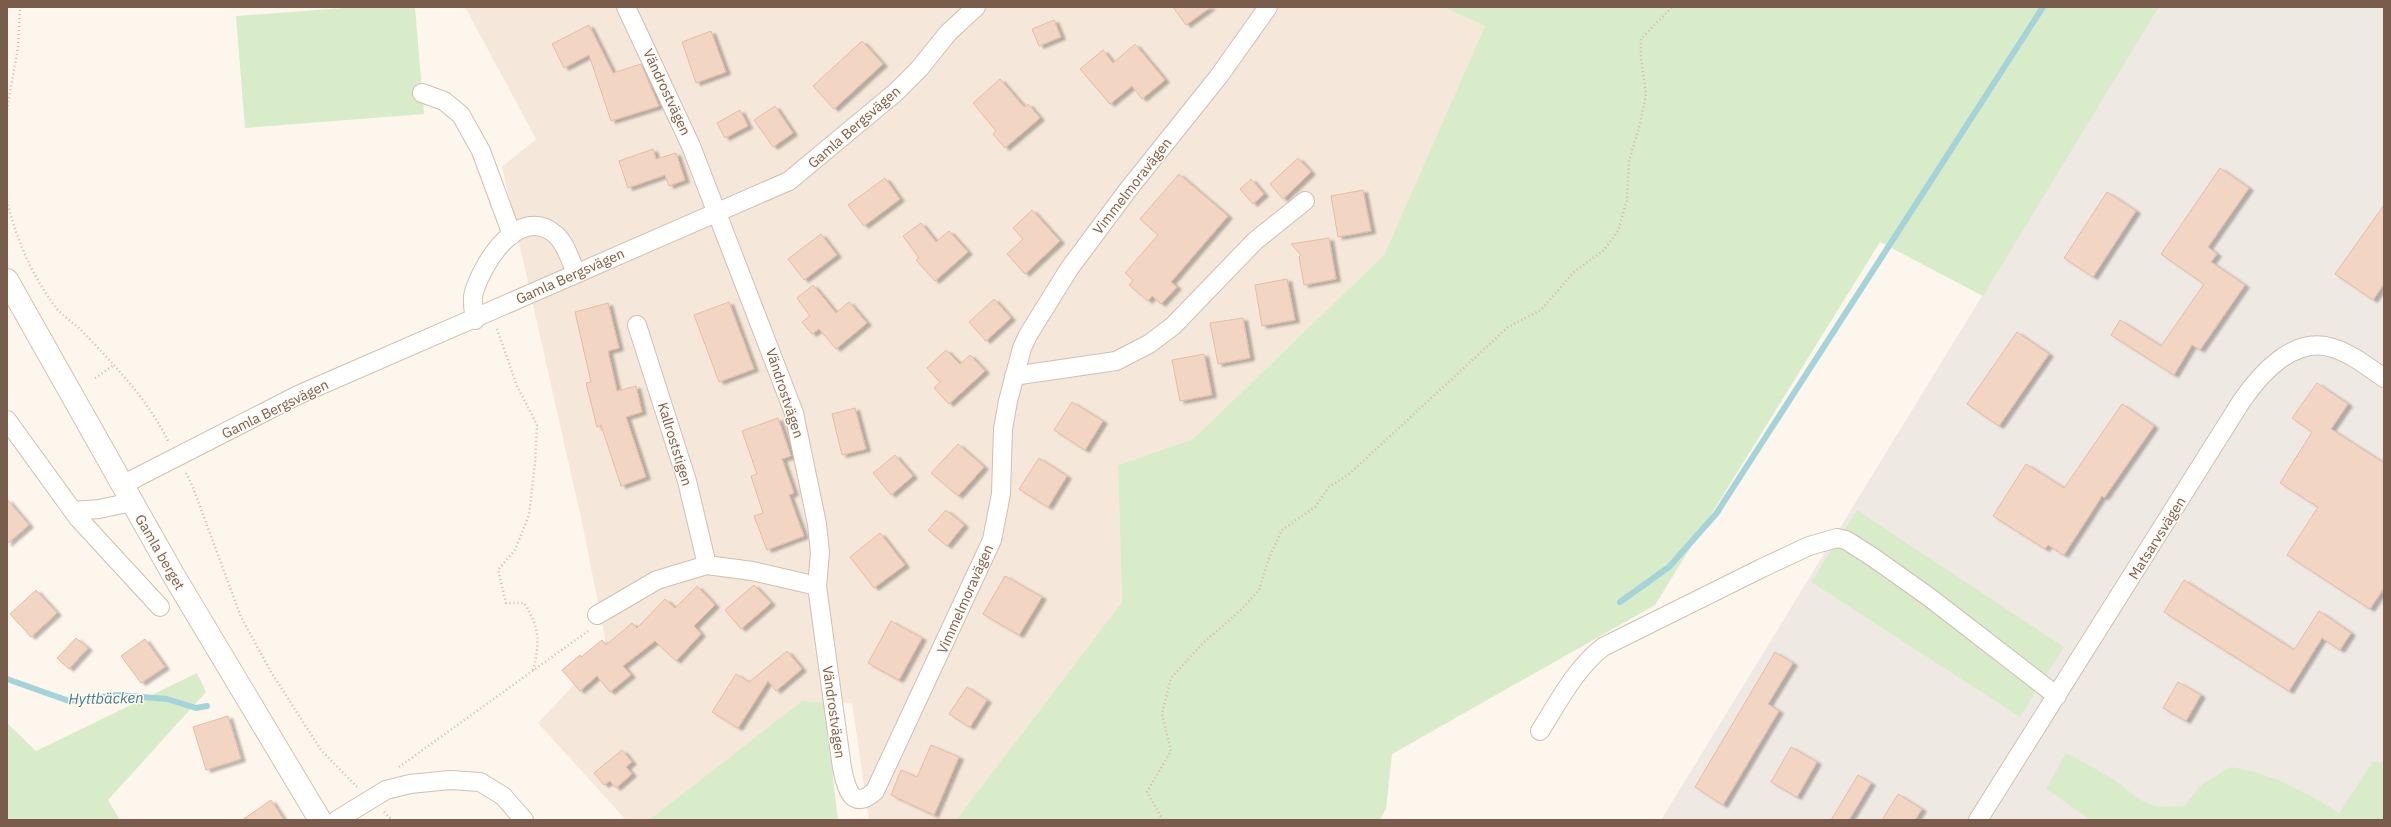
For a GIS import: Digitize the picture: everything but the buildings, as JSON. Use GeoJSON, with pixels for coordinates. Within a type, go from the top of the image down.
{"type":"FeatureCollection","features":[{"type":"Feature","properties":{"kind":"main road","name":"Gamla berget"},"geometry":{"type":"LineString","coordinates":[[7,280],[127,494],[248,702],[320,820]]}},
{"type":"Feature","properties":{"kind":"street","name":"Vändrostvägen"},"geometry":{"type":"LineString","coordinates":[[626,7],[691,146],[794,413],[817,524],[820,553],[817,586],[842,768],[845,786],[850,795],[858,799]]}},
{"type":"Feature","properties":{"kind":"street","name":"Gamla Bergsvägen"},"geometry":{"type":"LineString","coordinates":[[73,511],[99,509],[298,395],[475,320],[576,273],[756,196],[799,175],[896,92],[948,33],[976,7]]}},
{"type":"Feature","properties":{"kind":"street","name":"Vimmelmoravägen"},"geometry":{"type":"LineString","coordinates":[[858,799],[867,798],[875,791],[992,540],[1001,494],[1003,429],[1014,376],[1028,335],[1069,269],[1126,191],[1223,70],[1268,7]]}},
{"type":"Feature","properties":{"kind":"street"},"geometry":{"type":"LineString","coordinates":[[422,93],[444,101],[460,115],[481,151],[512,235]]}},
{"type":"Feature","properties":{"kind":"street"},"geometry":{"type":"LineString","coordinates":[[1014,376],[1116,361],[1149,344],[1173,326],[1255,241],[1305,201]]}},
{"type":"Feature","properties":{"kind":"street"},"geometry":{"type":"LineString","coordinates":[[475,320],[473,294],[492,252],[521,229],[540,226],[557,236],[576,273]]}},
{"type":"Feature","properties":{"kind":"street","name":"Kallroststigen"},"geometry":{"type":"LineString","coordinates":[[637,325],[687,481],[707,565]]}},
{"type":"Feature","properties":{"kind":"street","name":"Matsarvsvägen"},"geometry":{"type":"LineString","coordinates":[[1978,820],[2241,402],[2265,371],[2280,358],[2303,349],[2323,347],[2332,348],[2349,355],[2384,378]]}},
{"type":"Feature","properties":{"kind":"street"},"geometry":{"type":"LineString","coordinates":[[7,420],[73,511],[106,550],[160,607]]}},
{"type":"Feature","properties":{"kind":"street"},"geometry":{"type":"LineString","coordinates":[[1540,731],[1575,676],[1592,656],[1604,647],[1809,546],[1837,538],[1846,540],[1929,597],[2057,696]]}},
{"type":"Feature","properties":{"kind":"street"},"geometry":{"type":"LineString","coordinates":[[597,615],[656,580],[707,565],[752,571],[817,586]]}},
{"type":"Feature","properties":{"kind":"street"},"geometry":{"type":"LineString","coordinates":[[337,820],[386,790],[410,784],[450,780],[480,782],[503,796],[524,820]]}},
{"type":"Feature","properties":{"kind":"path"},"geometry":{"type":"LineString","coordinates":[[7,110],[18,47],[20,7]]}},
{"type":"Feature","properties":{"kind":"path"},"geometry":{"type":"LineString","coordinates":[[1163,820],[1147,792],[1171,751],[1162,714],[1171,678],[1202,644],[1243,608],[1259,590],[1269,558],[1282,530],[1314,507],[1329,487],[1348,475],[1508,327],[1541,310],[1574,272],[1604,250],[1618,231],[1627,200],[1628,161],[1640,124],[1646,94],[1641,58],[1641,39],[1672,7]]}},
{"type":"Feature","properties":{"kind":"path"},"geometry":{"type":"LineString","coordinates":[[7,201],[21,244],[40,284],[58,310],[114,364],[138,391],[160,424],[170,444]]}},
{"type":"Feature","properties":{"kind":"path"},"geometry":{"type":"LineString","coordinates":[[491,312],[517,386],[537,425],[536,463],[529,515],[515,550],[498,570],[506,603],[524,603],[535,620],[539,648],[533,671]]}},
{"type":"Feature","properties":{"kind":"path"},"geometry":{"type":"LineString","coordinates":[[95,378],[114,364]]}},
{"type":"Feature","properties":{"kind":"path"},"geometry":{"type":"LineString","coordinates":[[183,470],[192,485],[241,617],[271,672],[322,750],[360,789]]}},
{"type":"Feature","properties":{"kind":"path"},"geometry":{"type":"LineString","coordinates":[[397,768],[577,639]]}},
{"type":"Feature","properties":{"kind":"shaded area"},"geometry":{"type":"Polygon","coordinates":[[[465,7],[1443,7],[1485,26],[1384,255],[1193,439],[1118,465],[1122,602],[956,820],[869,820],[852,703],[802,701],[649,820],[626,820],[538,723],[607,649],[583,527],[502,167],[536,139],[465,7]]]}},
{"type":"Feature","properties":{"kind":"shaded area"},"geometry":{"type":"Polygon","coordinates":[[[2159,7],[2384,7],[2384,820],[1661,820],[2159,7]]]}},
{"type":"Feature","properties":{"kind":"green space"},"geometry":{"type":"Polygon","coordinates":[[[356,7],[415,7],[424,114],[245,128],[236,16],[356,7]]]}},
{"type":"Feature","properties":{"kind":"green space"},"geometry":{"type":"Polygon","coordinates":[[[1443,7],[2159,7],[1983,296],[1880,242],[1655,605],[1392,754],[1386,809],[1380,820],[956,820],[1122,602],[1118,465],[1193,439],[1384,255],[1485,26],[1443,7]]]}},
{"type":"Feature","properties":{"kind":"green space"},"geometry":{"type":"Polygon","coordinates":[[[1857,510],[2064,647],[2020,717],[1811,582],[1857,510]]]}},
{"type":"Feature","properties":{"kind":"green space"},"geometry":{"type":"Polygon","coordinates":[[[197,673],[206,692],[108,800],[120,820],[7,820],[7,723],[36,751],[197,673]]]}},
{"type":"Feature","properties":{"kind":"green space"},"geometry":{"type":"Polygon","coordinates":[[[802,701],[824,702],[838,820],[649,820],[802,701]]]}},
{"type":"Feature","properties":{"kind":"green space"},"geometry":{"type":"Polygon","coordinates":[[[2066,753],[2108,776],[2146,803],[2162,807],[2185,805],[2201,785],[2231,767],[2260,774],[2288,784],[2339,813],[2373,762],[2384,762],[2384,820],[2091,820],[2046,789],[2066,753]]]}},
{"type":"Feature","properties":{"kind":"waterway"},"geometry":{"type":"LineString","coordinates":[[1620,602],[1669,567],[1716,514],[2043,7]]}},
{"type":"Feature","properties":{"kind":"waterway","name":"Hyttbäcken"},"geometry":{"type":"LineString","coordinates":[[7,679],[69,701],[117,695],[167,699],[196,708],[207,706]]}}]}
